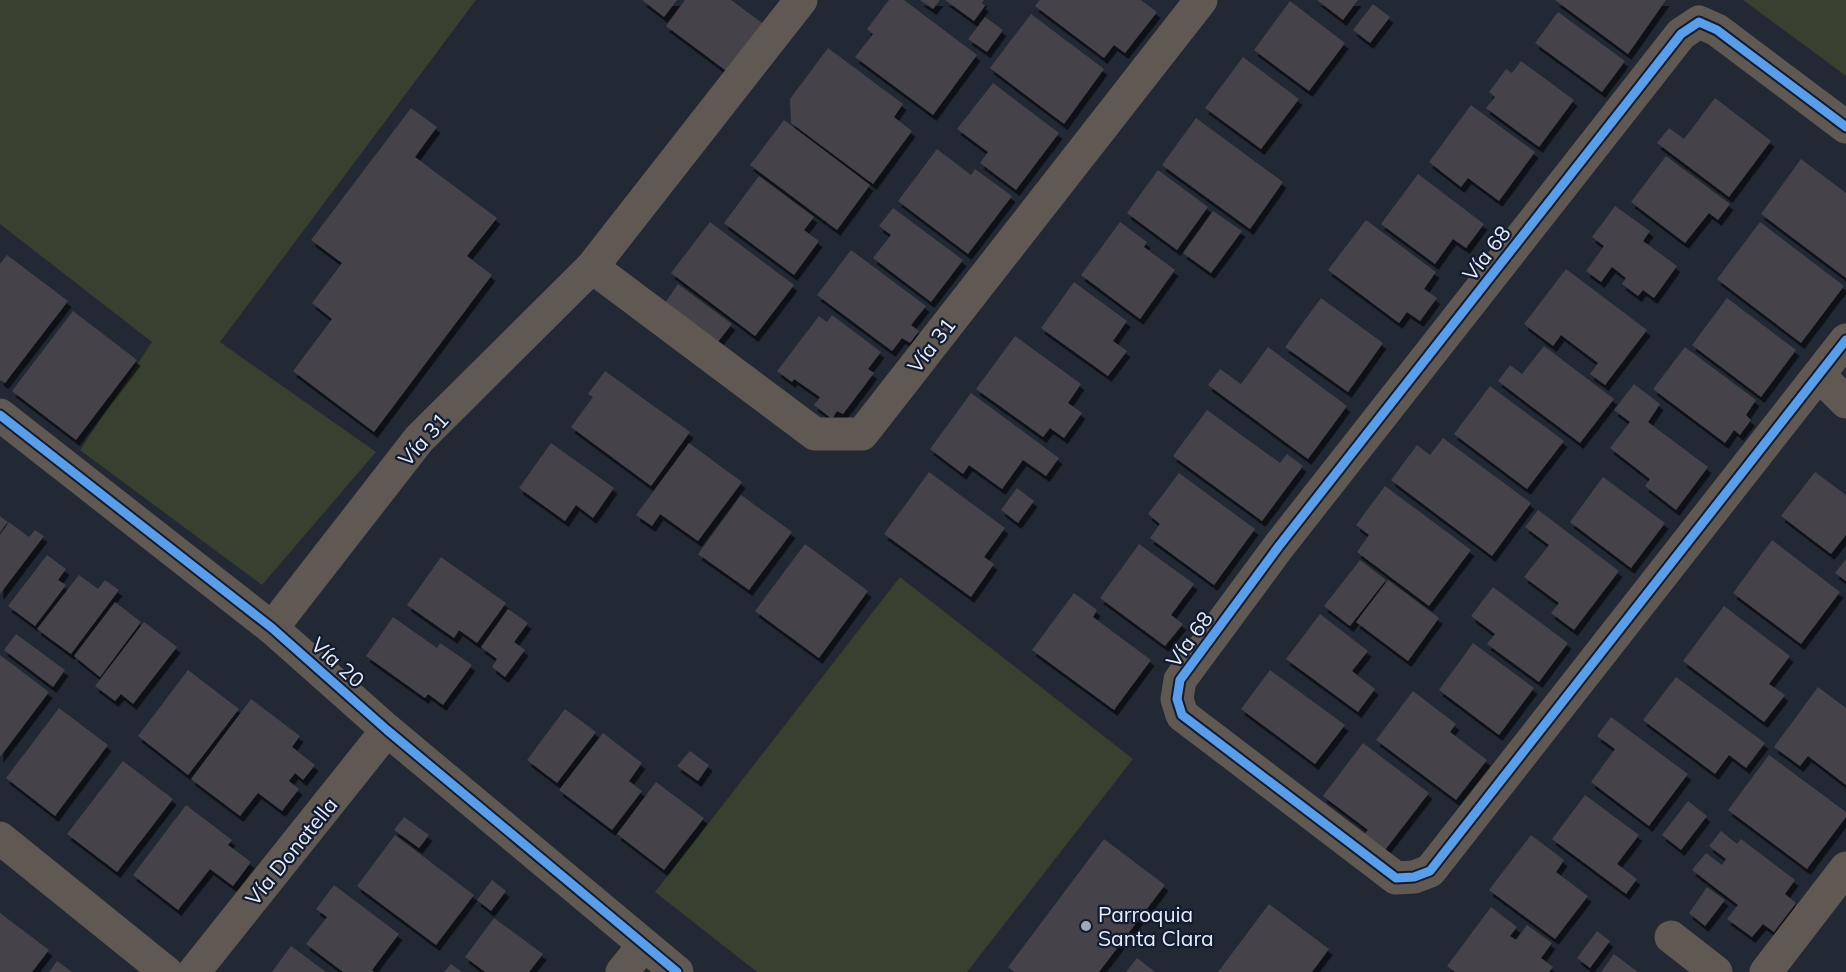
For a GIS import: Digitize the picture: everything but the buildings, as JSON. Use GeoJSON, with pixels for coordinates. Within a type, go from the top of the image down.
{"type":"FeatureCollection","features":[{"type":"Feature","properties":{"kind":"street","name":"Vía 31"},"geometry":{"type":"LineString","coordinates":[[272,628],[419,439],[592,267],[801,0]]}},
{"type":"Feature","properties":{"kind":"street","name":"Vía 31"},"geometry":{"type":"LineString","coordinates":[[592,267],[814,434],[862,434],[1201,0]]}},
{"type":"Feature","properties":{"kind":"street","name":"Vía 68"},"geometry":{"type":"LineString","coordinates":[[1846,127],[1717,30],[1699,22],[1680,34],[1287,537],[1180,680],[1177,699],[1182,715],[1396,878],[1414,877],[1430,871],[1846,340]]}},
{"type":"Feature","properties":{"kind":"street"},"geometry":{"type":"LineString","coordinates":[[1820,376],[1846,402]]}},
{"type":"Feature","properties":{"kind":"street","name":"Vía 20"},"geometry":{"type":"LineString","coordinates":[[0,415],[272,628],[387,730],[643,946],[677,972]]}},
{"type":"Feature","properties":{"kind":"street","name":"Vía Donatella"},"geometry":{"type":"LineString","coordinates":[[195,972],[387,730]]}},
{"type":"Feature","properties":{"kind":"street"},"geometry":{"type":"LineString","coordinates":[[0,838],[166,972]]}},
{"type":"Feature","properties":{"kind":"street"},"geometry":{"type":"LineString","coordinates":[[1766,972],[1846,868]]}},
{"type":"Feature","properties":{"kind":"street"},"geometry":{"type":"LineString","coordinates":[[1671,937],[1716,972]]}},
{"type":"Feature","properties":{"kind":"street"},"geometry":{"type":"LineString","coordinates":[[622,972],[643,946]]}},
{"type":"Feature","properties":{"kind":"green space"},"geometry":{"type":"Polygon","coordinates":[[[0,0],[476,0],[220,342],[376,452],[262,585],[80,450],[152,342],[0,224],[0,0]]]}},
{"type":"Feature","properties":{"kind":"green space"},"geometry":{"type":"Polygon","coordinates":[[[1743,0],[1846,0],[1846,76],[1743,0]]]}},
{"type":"Feature","properties":{"kind":"green space"},"geometry":{"type":"Polygon","coordinates":[[[900,577],[1133,759],[967,972],[757,972],[655,892],[900,577]]]}},
{"type":"Feature","properties":{"kind":"cycle path"},"geometry":{"type":"LineString","coordinates":[[1846,127],[1717,30],[1699,22],[1681,34],[1279,546],[1180,680],[1177,699],[1182,715],[1396,878],[1414,877],[1430,871],[1846,340]]}},
{"type":"Feature","properties":{"kind":"cycle path"},"geometry":{"type":"LineString","coordinates":[[0,415],[272,628],[387,730],[677,972]]}},
{"type":"Feature","properties":{"kind":"place","name":"Parroquia Santa Clara"},"geometry":{"type":"Point","coordinates":[1086,926]}}]}
